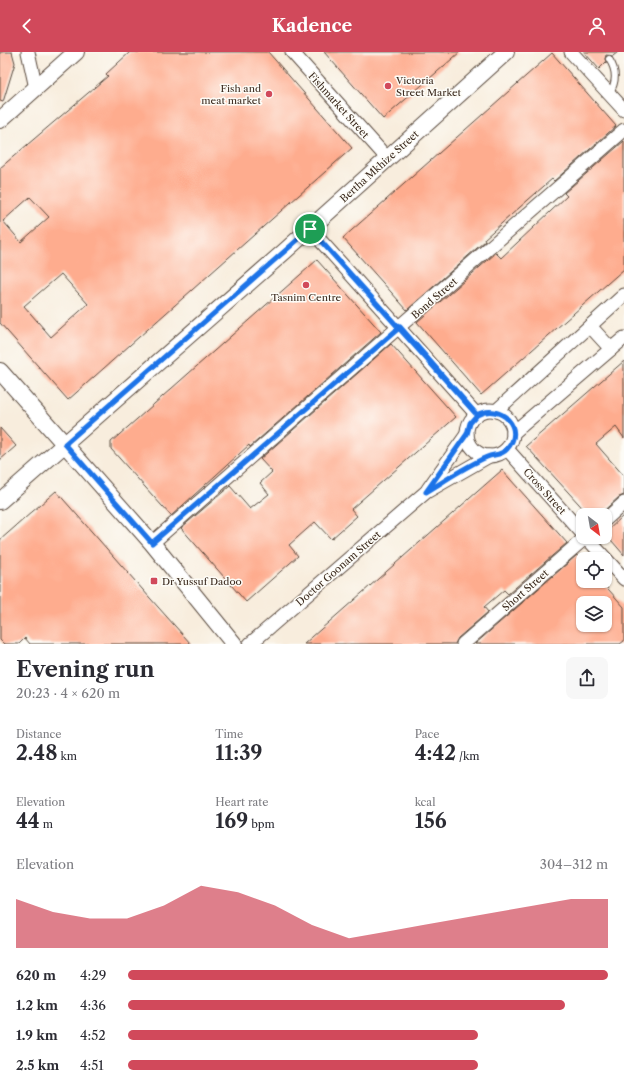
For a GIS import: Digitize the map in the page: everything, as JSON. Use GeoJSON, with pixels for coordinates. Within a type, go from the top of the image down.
{"type":"FeatureCollection","features":[{"type":"Feature","properties":{"kind":"street"},"geometry":{"type":"LineString","coordinates":[[28,52],[36,88]]}},
{"type":"Feature","properties":{"kind":"street"},"geometry":{"type":"LineString","coordinates":[[0,120],[76,52]]}},
{"type":"Feature","properties":{"kind":"street","name":"Fishmarket Street"},"geometry":{"type":"LineString","coordinates":[[292,52],[387,158]]}},
{"type":"Feature","properties":{"kind":"street","name":"Bertha Mkhize Street"},"geometry":{"type":"LineString","coordinates":[[0,501],[310,229],[506,52]]}},
{"type":"Feature","properties":{"kind":"street"},"geometry":{"type":"LineString","coordinates":[[571,52],[624,110]]}},
{"type":"Feature","properties":{"kind":"street","name":"Bond Street"},"geometry":{"type":"LineString","coordinates":[[152,543],[624,130]]}},
{"type":"Feature","properties":{"kind":"street"},"geometry":{"type":"LineString","coordinates":[[310,229],[400,327],[477,415]]}},
{"type":"Feature","properties":{"kind":"street"},"geometry":{"type":"LineString","coordinates":[[496,411],[624,295]]}},
{"type":"Feature","properties":{"kind":"street"},"geometry":{"type":"LineString","coordinates":[[590,326],[611,349]]}},
{"type":"Feature","properties":{"kind":"street"},"geometry":{"type":"LineString","coordinates":[[513,433],[624,338]]}},
{"type":"Feature","properties":{"kind":"street"},"geometry":{"type":"LineString","coordinates":[[0,371],[152,543],[234,644]]}},
{"type":"Feature","properties":{"kind":"street"},"geometry":{"type":"LineString","coordinates":[[426,492],[467,434],[470,423],[477,415],[486,411],[496,411],[508,419],[513,433],[513,439],[507,449],[499,455],[489,456],[476,452],[468,441],[467,434]]}},
{"type":"Feature","properties":{"kind":"street","name":"Cross Street"},"geometry":{"type":"LineString","coordinates":[[507,449],[576,526]]}},
{"type":"Feature","properties":{"kind":"street"},"geometry":{"type":"LineString","coordinates":[[426,492],[489,456]]}},
{"type":"Feature","properties":{"kind":"street","name":"Doctor Goonam Street"},"geometry":{"type":"LineString","coordinates":[[250,644],[426,492]]}},
{"type":"Feature","properties":{"kind":"street"},"geometry":{"type":"LineString","coordinates":[[612,514],[624,503]]}},
{"type":"Feature","properties":{"kind":"street","name":"Short Street"},"geometry":{"type":"LineString","coordinates":[[463,644],[578,544]]}},
{"type":"Feature","properties":{"kind":"street"},"geometry":{"type":"LineString","coordinates":[[592,544],[624,579]]}},
{"type":"Feature","properties":{"kind":"lane"},"geometry":{"type":"LineString","coordinates":[[609,59],[614,66],[616,76],[615,83],[609,94]]}},
{"type":"Feature","properties":{"kind":"building"},"geometry":{"type":"Polygon","coordinates":[[[0,52],[12,52],[15,63],[3,102],[0,101],[0,52]]]}},
{"type":"Feature","properties":{"kind":"building"},"geometry":{"type":"Polygon","coordinates":[[[130,52],[268,52],[352,148],[68,400],[0,323],[0,168],[108,76],[106,74],[130,52]],[[30,197],[3,221],[21,242],[49,217],[30,197]],[[61,274],[24,306],[51,337],[88,304],[61,274]]]}},
{"type":"Feature","properties":{"kind":"building","name":"Victoria Street Market"},"geometry":{"type":"Polygon","coordinates":[[[324,52],[460,52],[383,119],[324,52]]]}},
{"type":"Feature","properties":{"kind":"building"},"geometry":{"type":"Polygon","coordinates":[[[584,52],[618,52],[613,56],[606,55],[606,62],[599,69],[584,52]]]}},
{"type":"Feature","properties":{"kind":"building"},"geometry":{"type":"Polygon","coordinates":[[[552,53],[616,126],[554,181],[552,179],[528,200],[484,239],[485,241],[407,310],[343,238],[552,53]]]}},
{"type":"Feature","properties":{"kind":"building"},"geometry":{"type":"Polygon","coordinates":[[[624,141],[624,269],[481,395],[417,322],[496,253],[501,258],[567,196],[564,193],[624,141]]]}},
{"type":"Feature","properties":{"kind":"building"},"geometry":{"type":"Polygon","coordinates":[[[317,260],[381,332],[250,447],[249,445],[171,516],[111,449],[111,442],[317,260]]]}},
{"type":"Feature","properties":{"kind":"building"},"geometry":{"type":"Polygon","coordinates":[[[391,344],[456,417],[351,509],[357,516],[331,539],[315,522],[289,545],[298,556],[246,602],[181,528],[230,486],[250,509],[269,494],[260,483],[272,472],[260,459],[391,344]]]}},
{"type":"Feature","properties":{"kind":"building"},"geometry":{"type":"Polygon","coordinates":[[[624,361],[624,438],[616,427],[596,444],[624,476],[624,495],[619,497],[607,508],[583,508],[526,446],[624,361]]]}},
{"type":"Feature","properties":{"kind":"building"},"geometry":{"type":"Polygon","coordinates":[[[0,428],[16,446],[0,460],[0,428]]]}},
{"type":"Feature","properties":{"kind":"building"},"geometry":{"type":"Polygon","coordinates":[[[502,470],[567,543],[508,594],[504,590],[484,607],[488,612],[458,638],[455,644],[304,644],[502,470]]]}},
{"type":"Feature","properties":{"kind":"building"},"geometry":{"type":"Polygon","coordinates":[[[56,491],[191,644],[30,644],[25,638],[19,644],[4,644],[0,640],[0,540],[56,491]]]}},
{"type":"Feature","properties":{"kind":"building"},"geometry":{"type":"Polygon","coordinates":[[[624,515],[624,555],[612,541],[612,526],[624,515]]]}},
{"type":"Feature","properties":{"kind":"building"},"geometry":{"type":"Polygon","coordinates":[[[576,556],[576,588],[607,588],[624,607],[624,641],[620,644],[475,644],[576,556]]]}},
{"type":"Feature","properties":{"kind":"place","name":"Victoria Street Market"},"geometry":{"type":"Point","coordinates":[388,86]}},
{"type":"Feature","properties":{"kind":"place","name":"Fish and meat market"},"geometry":{"type":"Point","coordinates":[269,94]}},
{"type":"Feature","properties":{"kind":"place","name":"Tasnim Centre"},"geometry":{"type":"Point","coordinates":[306,285]}},
{"type":"Feature","properties":{"kind":"place","name":"Dr Yussuf Dadoo"},"geometry":{"type":"Point","coordinates":[154,581]}},
{"type":"Feature","properties":{"kind":"route"},"geometry":{"type":"LineString","coordinates":[[310,229],[65,444],[152,543],[400,327],[439,371],[477,415],[482,412],[492,410],[503,414],[508,419],[512,426],[513,433],[511,444],[499,455],[489,456],[426,492],[467,434],[470,423],[477,415],[400,327],[310,229]]}}]}
